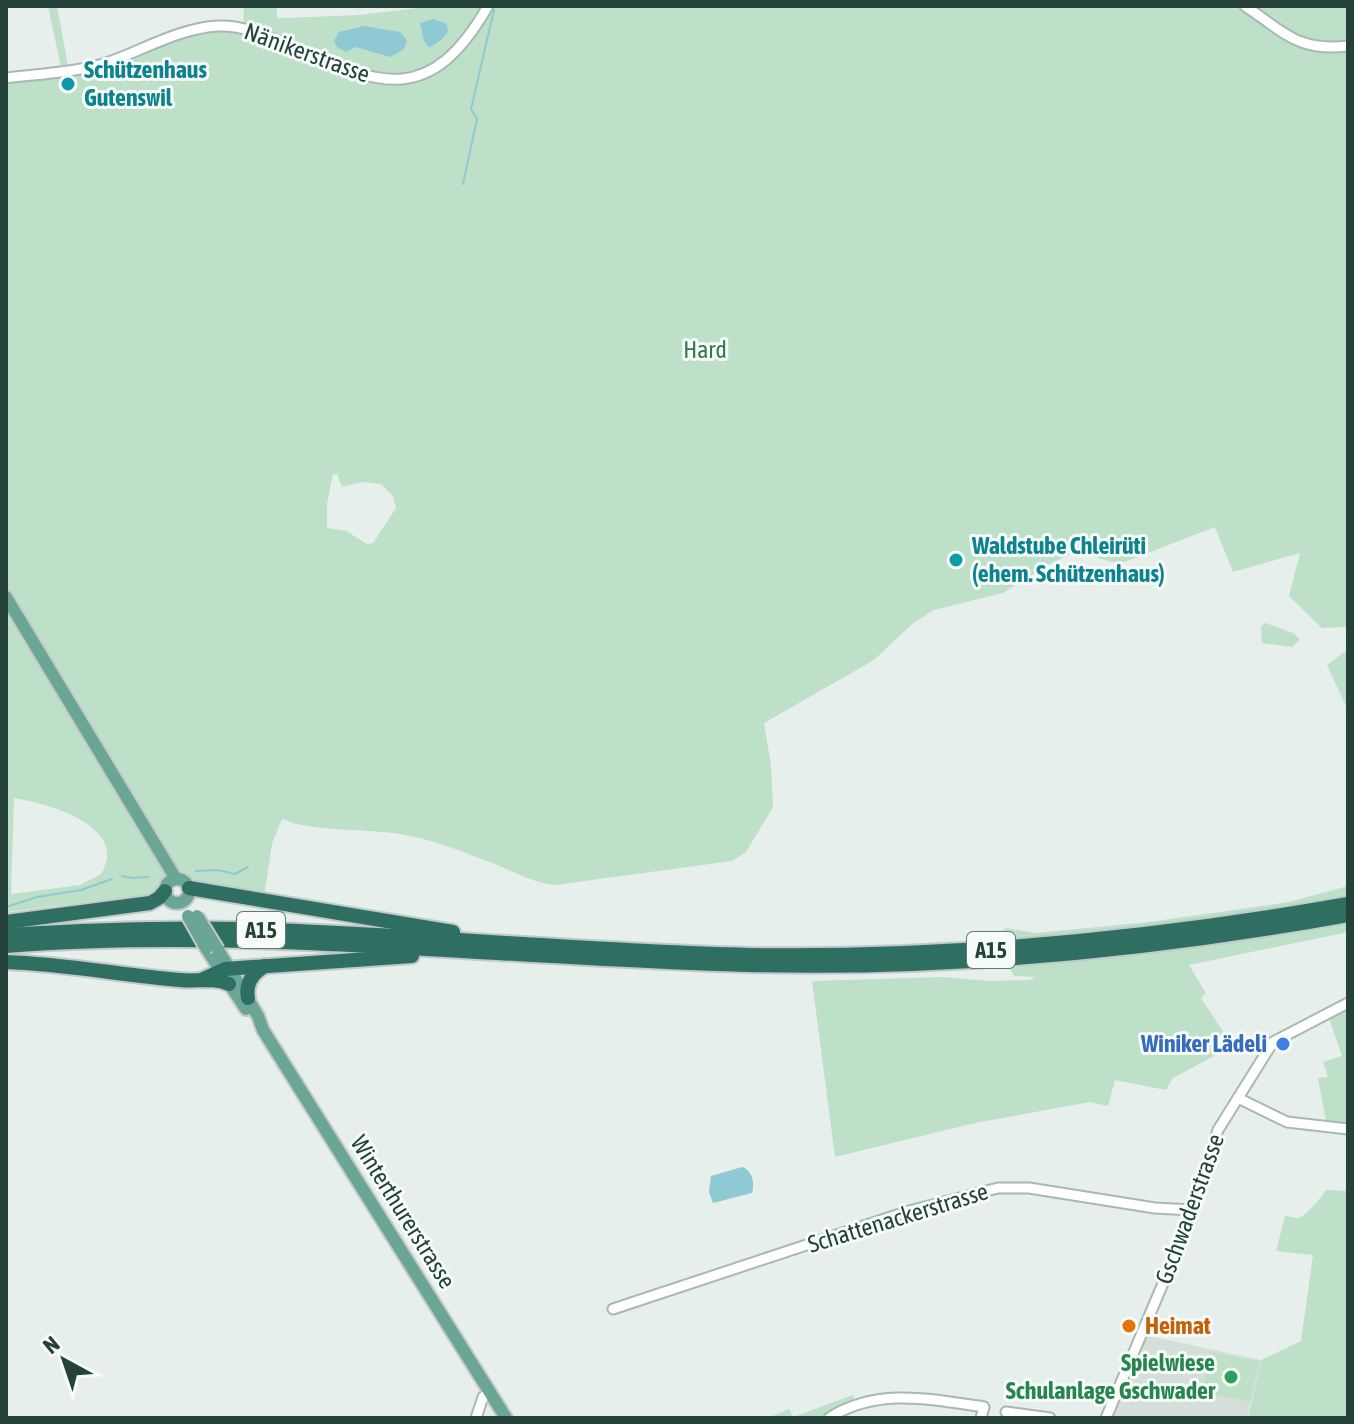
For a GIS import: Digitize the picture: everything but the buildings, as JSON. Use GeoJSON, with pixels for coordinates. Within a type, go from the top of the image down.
{"type":"FeatureCollection","features":[{"type":"Feature","properties":{"kind":"highway"},"geometry":{"type":"LineString","coordinates":[[6,922],[150,903],[159,898],[169,885]]}},
{"type":"Feature","properties":{"kind":"highway"},"geometry":{"type":"LineString","coordinates":[[185,897],[515,944]]}},
{"type":"Feature","properties":{"kind":"highway","name":"A15"},"geometry":{"type":"LineString","coordinates":[[6,935],[239,929],[746,955],[908,954],[979,951],[1168,933],[1348,904]]}},
{"type":"Feature","properties":{"kind":"highway","name":"A15"},"geometry":{"type":"LineString","coordinates":[[6,946],[214,940],[752,965],[913,964],[1041,957],[1176,943],[1348,915]]}},
{"type":"Feature","properties":{"kind":"highway"},"geometry":{"type":"LineString","coordinates":[[6,962],[97,968],[179,980],[203,979],[266,966],[481,951]]}},
{"type":"Feature","properties":{"kind":"highway"},"geometry":{"type":"LineString","coordinates":[[248,998],[251,979],[266,966]]}},
{"type":"Feature","properties":{"kind":"main road","name":"Winterthurerstrasse"},"geometry":{"type":"LineString","coordinates":[[6,597],[162,855],[169,885],[169,901],[185,897]]}},
{"type":"Feature","properties":{"kind":"main road","name":"Winterthurerstrasse"},"geometry":{"type":"LineString","coordinates":[[169,885],[183,880],[192,916],[252,1020],[263,1030]]}},
{"type":"Feature","properties":{"kind":"main road","name":"Winterthurerstrasse"},"geometry":{"type":"LineString","coordinates":[[227,975],[248,998],[263,1030],[506,1418]]}},
{"type":"Feature","properties":{"kind":"street","name":"Nänikerstrasse"},"geometry":{"type":"LineString","coordinates":[[6,78],[89,67],[194,30],[227,26],[254,31],[364,76],[391,81],[410,79],[435,69],[451,56],[488,6]]}},
{"type":"Feature","properties":{"kind":"street"},"geometry":{"type":"LineString","coordinates":[[1245,6],[1308,45],[1325,48],[1348,46]]}},
{"type":"Feature","properties":{"kind":"street","name":"Gschwaderstrasse"},"geometry":{"type":"LineString","coordinates":[[1106,1418],[1192,1210],[1211,1145],[1238,1098],[1276,1038],[1348,1003]]}},
{"type":"Feature","properties":{"kind":"street"},"geometry":{"type":"LineString","coordinates":[[1238,1098],[1287,1122],[1348,1129]]}},
{"type":"Feature","properties":{"kind":"street","name":"Schattenackerstrasse"},"geometry":{"type":"LineString","coordinates":[[613,1309],[895,1216],[998,1188],[1029,1188],[1155,1208],[1192,1210]]}},
{"type":"Feature","properties":{"kind":"street"},"geometry":{"type":"LineString","coordinates":[[476,1418],[483,1397],[490,1393]]}},
{"type":"Feature","properties":{"kind":"street"},"geometry":{"type":"LineString","coordinates":[[829,1418],[855,1404],[903,1396],[984,1407],[981,1418]]}},
{"type":"Feature","properties":{"kind":"street"},"geometry":{"type":"LineString","coordinates":[[1006,1412],[1050,1418]]}},
{"type":"Feature","properties":{"kind":"shaded area"},"geometry":{"type":"Polygon","coordinates":[[[1140,1334],[1261,1360],[1247,1418],[1106,1418],[1140,1334]]]}},
{"type":"Feature","properties":{"kind":"green space","name":"Hard"},"geometry":{"type":"Polygon","coordinates":[[[48,6],[57,6],[69,71],[184,33],[243,28],[244,6],[277,6],[277,18],[285,18],[359,15],[434,6],[1348,6],[1348,627],[1322,628],[1289,596],[1300,553],[1233,572],[1215,527],[1124,562],[1071,554],[1003,593],[934,610],[912,624],[874,660],[764,723],[771,765],[773,807],[746,852],[732,861],[555,885],[533,880],[421,839],[394,833],[312,827],[282,819],[272,844],[264,897],[193,883],[182,875],[169,882],[165,891],[152,894],[6,912],[6,78],[62,72],[48,6]],[[333,474],[327,504],[327,528],[346,531],[367,544],[373,543],[396,508],[393,496],[381,484],[362,482],[342,487],[337,474],[333,474]],[[14,798],[11,894],[80,885],[101,874],[107,857],[105,843],[95,830],[64,812],[14,798]]]}},
{"type":"Feature","properties":{"kind":"green space"},"geometry":{"type":"Polygon","coordinates":[[[1266,623],[1293,633],[1300,639],[1292,647],[1262,643],[1261,626],[1266,623]]]}},
{"type":"Feature","properties":{"kind":"green space"},"geometry":{"type":"Polygon","coordinates":[[[1348,649],[1348,710],[1327,665],[1348,649]]]}},
{"type":"Feature","properties":{"kind":"green space"},"geometry":{"type":"Polygon","coordinates":[[[1348,886],[1348,898],[1262,913],[1088,934],[1001,941],[998,938],[1006,928],[1036,933],[1149,922],[1289,902],[1348,886]]]}},
{"type":"Feature","properties":{"kind":"green space"},"geometry":{"type":"Polygon","coordinates":[[[1348,920],[1348,932],[1189,965],[1206,993],[1201,998],[1230,1042],[1214,1056],[1173,1078],[1166,1090],[1115,1080],[1108,1106],[1090,1102],[975,1123],[835,1157],[812,981],[942,977],[1030,980],[1035,977],[1014,976],[1008,966],[1147,952],[1348,920]]]}},
{"type":"Feature","properties":{"kind":"green space"},"geometry":{"type":"Polygon","coordinates":[[[1348,1003],[1348,1129],[1327,1126],[1318,1078],[1328,1077],[1323,1062],[1342,1056],[1327,1012],[1348,1003]]]}},
{"type":"Feature","properties":{"kind":"green space"},"geometry":{"type":"Polygon","coordinates":[[[1326,1190],[1348,1191],[1348,1418],[1248,1418],[1261,1360],[1301,1341],[1313,1255],[1276,1251],[1285,1216],[1301,1217],[1326,1190]]]}},
{"type":"Feature","properties":{"kind":"green space","name":"Spielwiese Schulanlage Gschwader"},"geometry":{"type":"Polygon","coordinates":[[[1210,1352],[1259,1361],[1251,1402],[1202,1392],[1210,1352]]]}},
{"type":"Feature","properties":{"kind":"green space"},"geometry":{"type":"Polygon","coordinates":[[[853,1395],[855,1404],[829,1418],[768,1418],[789,1409],[793,1417],[853,1395]]]}},
{"type":"Feature","properties":{"kind":"water"},"geometry":{"type":"Polygon","coordinates":[[[433,19],[447,24],[448,32],[429,48],[420,23],[433,19]]]}},
{"type":"Feature","properties":{"kind":"water"},"geometry":{"type":"Polygon","coordinates":[[[364,26],[400,32],[407,40],[404,49],[390,57],[356,47],[346,52],[337,47],[334,41],[339,32],[364,26]]]}},
{"type":"Feature","properties":{"kind":"water"},"geometry":{"type":"Polygon","coordinates":[[[742,1167],[752,1177],[752,1193],[713,1203],[709,1192],[711,1176],[742,1167]]]}},
{"type":"Feature","properties":{"kind":"waterway"},"geometry":{"type":"LineString","coordinates":[[463,184],[477,119],[471,109],[494,10]]}},
{"type":"Feature","properties":{"kind":"waterway"},"geometry":{"type":"LineString","coordinates":[[196,871],[218,870],[235,874],[248,867]]}},
{"type":"Feature","properties":{"kind":"waterway"},"geometry":{"type":"LineString","coordinates":[[122,876],[148,877]]}},
{"type":"Feature","properties":{"kind":"waterway"},"geometry":{"type":"LineString","coordinates":[[6,907],[37,897],[81,890],[112,879]]}},
{"type":"Feature","properties":{"kind":"place","name":"Schützenhaus Gutenswil"},"geometry":{"type":"Point","coordinates":[68,84]}},
{"type":"Feature","properties":{"kind":"place","name":"Waldstube Chleirüti (ehem. Schützenhaus)"},"geometry":{"type":"Point","coordinates":[956,560]}},
{"type":"Feature","properties":{"kind":"place","name":"Winiker Lädeli"},"geometry":{"type":"Point","coordinates":[1283,1044]}},
{"type":"Feature","properties":{"kind":"place","name":"Heimat"},"geometry":{"type":"Point","coordinates":[1129,1326]}},
{"type":"Feature","properties":{"kind":"place","name":"Spielwiese Schulanlage Gschwader"},"geometry":{"type":"Point","coordinates":[1231,1377]}}]}
